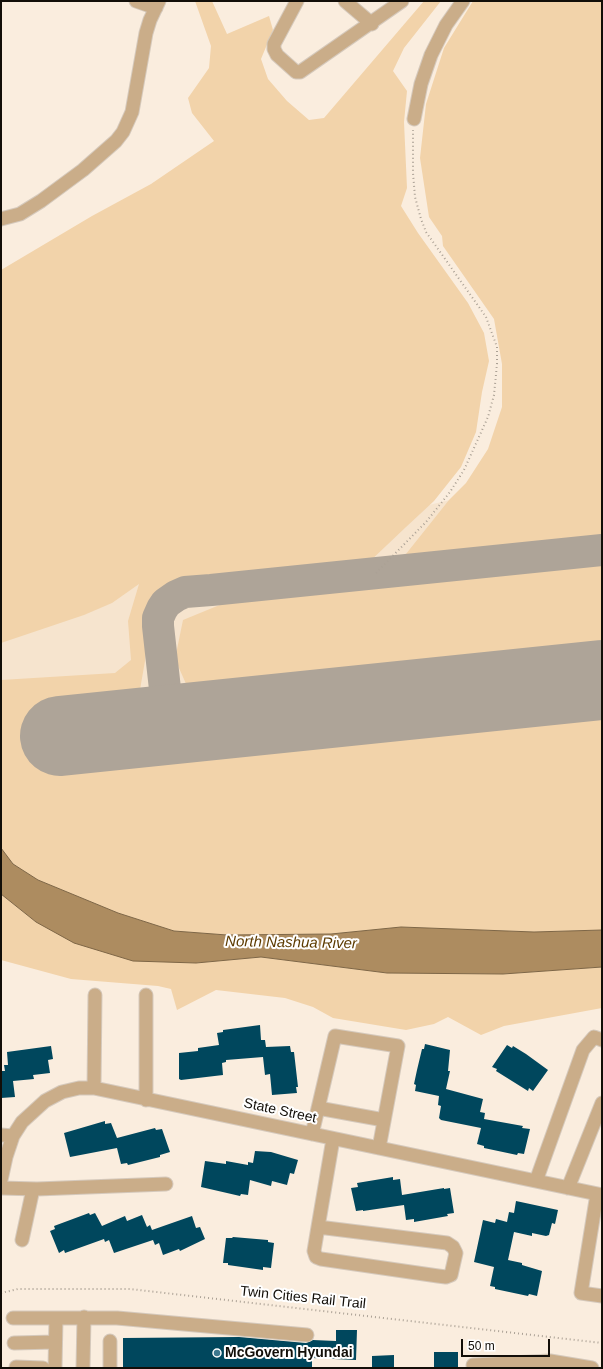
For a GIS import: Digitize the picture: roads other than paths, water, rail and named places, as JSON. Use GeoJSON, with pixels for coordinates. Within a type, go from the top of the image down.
{"type":"FeatureCollection","features":[{"type":"Feature","properties":{"kind":"street"},"geometry":{"type":"LineString","coordinates":[[1,219],[20,214],[41,201],[83,170],[116,141],[123,132],[132,112],[146,33],[158,4],[136,1]]}},
{"type":"Feature","properties":{"kind":"street"},"geometry":{"type":"LineString","coordinates":[[297,1],[274,44],[277,55],[296,72],[306,69],[372,24],[402,1]]}},
{"type":"Feature","properties":{"kind":"street"},"geometry":{"type":"LineString","coordinates":[[345,1],[372,24]]}},
{"type":"Feature","properties":{"kind":"street"},"geometry":{"type":"LineString","coordinates":[[414,119],[421,84],[431,54],[446,25],[463,1]]}},
{"type":"Feature","properties":{"kind":"street"},"geometry":{"type":"LineString","coordinates":[[94,1088],[95,995]]}},
{"type":"Feature","properties":{"kind":"street"},"geometry":{"type":"LineString","coordinates":[[146,995],[146,1100]]}},
{"type":"Feature","properties":{"kind":"street"},"geometry":{"type":"LineString","coordinates":[[312,1134],[335,1036],[398,1046],[379,1148]]}},
{"type":"Feature","properties":{"kind":"street"},"geometry":{"type":"LineString","coordinates":[[536,1181],[583,1050],[594,1037],[602,1040]]}},
{"type":"Feature","properties":{"kind":"street","name":"State Street"},"geometry":{"type":"LineString","coordinates":[[1,1180],[6,1157],[7,1135],[45,1101],[62,1092],[79,1088],[94,1088],[599,1194]]}},
{"type":"Feature","properties":{"kind":"street"},"geometry":{"type":"LineString","coordinates":[[568,1188],[602,1104]]}},
{"type":"Feature","properties":{"kind":"street"},"geometry":{"type":"LineString","coordinates":[[318,1108],[384,1120]]}},
{"type":"Feature","properties":{"kind":"street"},"geometry":{"type":"LineString","coordinates":[[318,1227],[447,1243],[453,1247],[456,1253],[450,1275],[438,1276],[321,1259],[316,1257],[314,1252],[318,1227],[333,1139]]}},
{"type":"Feature","properties":{"kind":"street"},"geometry":{"type":"LineString","coordinates":[[1,1188],[33,1189],[166,1184]]}},
{"type":"Feature","properties":{"kind":"street"},"geometry":{"type":"LineString","coordinates":[[22,1240],[33,1189]]}},
{"type":"Feature","properties":{"kind":"street"},"geometry":{"type":"LineString","coordinates":[[599,1194],[581,1293],[602,1296]]}},
{"type":"Feature","properties":{"kind":"street"},"geometry":{"type":"LineString","coordinates":[[82,1368],[84,1317]]}},
{"type":"Feature","properties":{"kind":"street"},"geometry":{"type":"LineString","coordinates":[[13,1318],[117,1318],[307,1335]]}},
{"type":"Feature","properties":{"kind":"street"},"geometry":{"type":"LineString","coordinates":[[55,1368],[56,1318]]}},
{"type":"Feature","properties":{"kind":"street"},"geometry":{"type":"LineString","coordinates":[[110,1341],[110,1368]]}},
{"type":"Feature","properties":{"kind":"street"},"geometry":{"type":"LineString","coordinates":[[14,1343],[55,1342]]}},
{"type":"Feature","properties":{"kind":"street"},"geometry":{"type":"LineString","coordinates":[[473,1365],[502,1365],[550,1361],[592,1368]]}},
{"type":"Feature","properties":{"kind":"street"},"geometry":{"type":"LineString","coordinates":[[16,1367],[43,1368]]}},
{"type":"Feature","properties":{"kind":"water","name":"North Nashua River"},"geometry":{"type":"Polygon","coordinates":[[[1,848],[13,864],[38,880],[118,913],[174,931],[227,935],[331,934],[401,927],[534,932],[602,930],[602,967],[503,974],[387,973],[261,957],[196,963],[133,961],[74,943],[36,922],[1,894],[1,848]]]}},
{"type":"Feature","properties":{"kind":"place","name":"McGovern Hyundai"},"geometry":{"type":"Point","coordinates":[217,1353]}}]}
